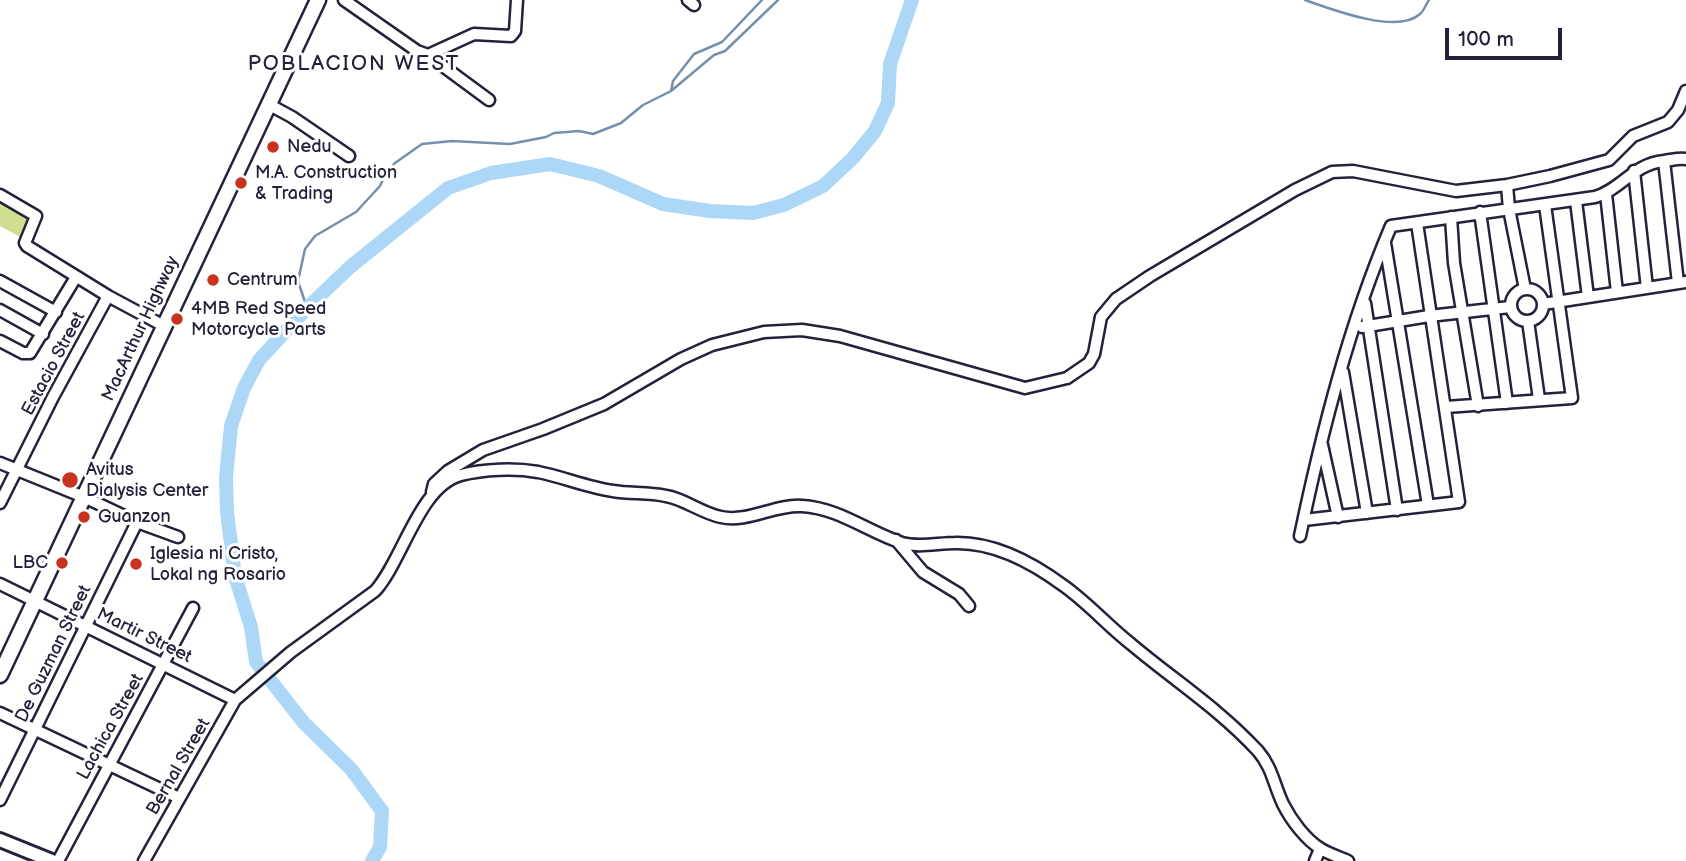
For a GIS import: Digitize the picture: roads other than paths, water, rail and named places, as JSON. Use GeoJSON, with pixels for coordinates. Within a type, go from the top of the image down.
{"type":"FeatureCollection","features":[{"type":"Feature","properties":{"kind":"highway","name":"MacArthur Highway"},"geometry":{"type":"LineString","coordinates":[[0,675],[318,0]]}},
{"type":"Feature","properties":{"kind":"main road"},"geometry":{"type":"LineString","coordinates":[[0,840],[51,861]]}},
{"type":"Feature","properties":{"kind":"street"},"geometry":{"type":"LineString","coordinates":[[344,0],[421,54],[428,55],[489,100]]}},
{"type":"Feature","properties":{"kind":"street"},"geometry":{"type":"LineString","coordinates":[[428,55],[474,34],[511,36],[515,31],[517,0]]}},
{"type":"Feature","properties":{"kind":"street"},"geometry":{"type":"LineString","coordinates":[[1525,289],[1509,209],[1507,185],[1604,162],[1633,136],[1668,122],[1678,110],[1686,92]]}},
{"type":"Feature","properties":{"kind":"street"},"geometry":{"type":"LineString","coordinates":[[268,104],[349,156]]}},
{"type":"Feature","properties":{"kind":"street"},"geometry":{"type":"LineString","coordinates":[[1300,536],[1320,439],[1354,328],[1391,226],[1576,201],[1606,194],[1643,165],[1686,159]]}},
{"type":"Feature","properties":{"kind":"street"},"geometry":{"type":"LineString","coordinates":[[1543,304],[1682,283],[1664,161]]}},
{"type":"Feature","properties":{"kind":"street","name":"Bernal Street"},"geometry":{"type":"LineString","coordinates":[[144,861],[235,700],[291,652],[375,591],[386,579],[432,494],[434,484],[469,456],[604,404],[681,359],[736,337],[785,329],[818,332],[861,341],[1013,385],[1025,388],[1037,386],[1067,378],[1089,363],[1097,345],[1101,317],[1116,299],[1295,190],[1332,172],[1353,171],[1456,191],[1507,185]]}},
{"type":"Feature","properties":{"kind":"street"},"geometry":{"type":"LineString","coordinates":[[1634,172],[1647,288]]}},
{"type":"Feature","properties":{"kind":"street"},"geometry":{"type":"LineString","coordinates":[[1606,194],[1617,292]]}},
{"type":"Feature","properties":{"kind":"street"},"geometry":{"type":"LineString","coordinates":[[0,195],[36,216],[26,245],[76,278],[164,326]]}},
{"type":"Feature","properties":{"kind":"street"},"geometry":{"type":"LineString","coordinates":[[1576,201],[1588,297]]}},
{"type":"Feature","properties":{"kind":"street"},"geometry":{"type":"LineString","coordinates":[[1446,407],[1572,398],[1545,205]]}},
{"type":"Feature","properties":{"kind":"street"},"geometry":{"type":"LineString","coordinates":[[1480,212],[1507,403]]}},
{"type":"Feature","properties":{"kind":"street"},"geometry":{"type":"LineString","coordinates":[[1451,217],[1454,263],[1478,406]]}},
{"type":"Feature","properties":{"kind":"street"},"geometry":{"type":"LineString","coordinates":[[1304,520],[1459,502],[1417,223]]}},
{"type":"Feature","properties":{"kind":"street"},"geometry":{"type":"LineString","coordinates":[[1384,242],[1428,505]]}},
{"type":"Feature","properties":{"kind":"street"},"geometry":{"type":"LineString","coordinates":[[0,341],[28,354],[33,351],[76,278]]}},
{"type":"Feature","properties":{"kind":"street"},"geometry":{"type":"LineString","coordinates":[[0,281],[56,312]]}},
{"type":"Feature","properties":{"kind":"street"},"geometry":{"type":"LineString","coordinates":[[1525,289],[1537,292],[1543,304],[1539,316],[1528,321],[1516,318],[1510,307],[1514,295],[1525,289]]}},
{"type":"Feature","properties":{"kind":"street","name":"Estacio Street"},"geometry":{"type":"LineString","coordinates":[[0,503],[108,296]]}},
{"type":"Feature","properties":{"kind":"street"},"geometry":{"type":"LineString","coordinates":[[1364,299],[1397,510]]}},
{"type":"Feature","properties":{"kind":"street"},"geometry":{"type":"LineString","coordinates":[[1354,328],[1462,311],[1510,307]]}},
{"type":"Feature","properties":{"kind":"street"},"geometry":{"type":"LineString","coordinates":[[0,310],[43,334]]}},
{"type":"Feature","properties":{"kind":"street"},"geometry":{"type":"LineString","coordinates":[[1528,321],[1539,399]]}},
{"type":"Feature","properties":{"kind":"street"},"geometry":{"type":"LineString","coordinates":[[1342,369],[1367,513]]}},
{"type":"Feature","properties":{"kind":"street"},"geometry":{"type":"LineString","coordinates":[[1320,439],[1338,517]]}},
{"type":"Feature","properties":{"kind":"street"},"geometry":{"type":"LineString","coordinates":[[0,463],[178,537]]}},
{"type":"Feature","properties":{"kind":"street"},"geometry":{"type":"LineString","coordinates":[[432,494],[460,475],[520,470],[611,491],[667,496],[725,518],[790,506],[817,508],[896,540],[922,545],[973,544],[1016,557],[1064,586],[1129,643],[1211,705],[1259,752],[1275,778],[1282,802],[1291,817],[1320,849],[1348,861]]}},
{"type":"Feature","properties":{"kind":"street","name":"De Guzman Street"},"geometry":{"type":"LineString","coordinates":[[0,800],[137,522]]}},
{"type":"Feature","properties":{"kind":"street"},"geometry":{"type":"LineString","coordinates":[[896,540],[923,572],[959,594],[969,606]]}},
{"type":"Feature","properties":{"kind":"street","name":"Martir Street"},"geometry":{"type":"LineString","coordinates":[[0,584],[235,700]]}},
{"type":"Feature","properties":{"kind":"street","name":"Lachica Street"},"geometry":{"type":"LineString","coordinates":[[58,861],[193,608]]}},
{"type":"Feature","properties":{"kind":"street"},"geometry":{"type":"LineString","coordinates":[[0,713],[179,798]]}},
{"type":"Feature","properties":{"kind":"street"},"geometry":{"type":"LineString","coordinates":[[1315,861],[1320,849]]}},
{"type":"Feature","properties":{"kind":"waterway"},"geometry":{"type":"LineString","coordinates":[[671,91],[673,81],[694,54],[722,42],[762,0]]}},
{"type":"Feature","properties":{"kind":"waterway"},"geometry":{"type":"LineString","coordinates":[[307,308],[298,281],[305,249],[315,236],[356,212],[380,186],[395,163],[422,144],[452,141],[510,144],[554,133],[579,131],[593,134],[621,123],[643,105],[671,91],[714,55],[725,51],[778,0]]}},
{"type":"Feature","properties":{"kind":"waterway"},"geometry":{"type":"LineString","coordinates":[[372,861],[380,847],[382,811],[351,769],[304,723],[256,662],[251,627],[235,576],[227,512],[226,477],[231,426],[244,388],[259,360],[350,267],[448,188],[491,173],[550,164],[599,176],[663,204],[710,211],[753,213],[784,205],[823,186],[853,158],[875,131],[888,103],[890,64],[912,0]]}},
{"type":"Feature","properties":{"kind":"waterway"},"geometry":{"type":"LineString","coordinates":[[1305,0],[1364,18],[1396,22],[1410,20],[1420,14],[1429,0]]}},
{"type":"Feature","properties":{"kind":"place","name":"Nedu"},"geometry":{"type":"Point","coordinates":[273,147]}},
{"type":"Feature","properties":{"kind":"place","name":"M.A. Construction & Trading"},"geometry":{"type":"Point","coordinates":[241,183]}},
{"type":"Feature","properties":{"kind":"place","name":"Centrum"},"geometry":{"type":"Point","coordinates":[213,280]}},
{"type":"Feature","properties":{"kind":"place","name":"4MB Red Speed Motorcycle Parts"},"geometry":{"type":"Point","coordinates":[177,319]}},
{"type":"Feature","properties":{"kind":"place","name":"Avitus Dialysis Center"},"geometry":{"type":"Point","coordinates":[70,480]}},
{"type":"Feature","properties":{"kind":"place","name":"Guanzon"},"geometry":{"type":"Point","coordinates":[84,517]}},
{"type":"Feature","properties":{"kind":"place","name":"LBC"},"geometry":{"type":"Point","coordinates":[62,563]}},
{"type":"Feature","properties":{"kind":"place","name":"Iglesia ni Cristo, Lokal ng Rosario"},"geometry":{"type":"Point","coordinates":[136,564]}},
{"type":"Feature","properties":{"kind":"district","name":"POBLACION WEST"},"geometry":{"type":"Point","coordinates":[354,65]}}]}
